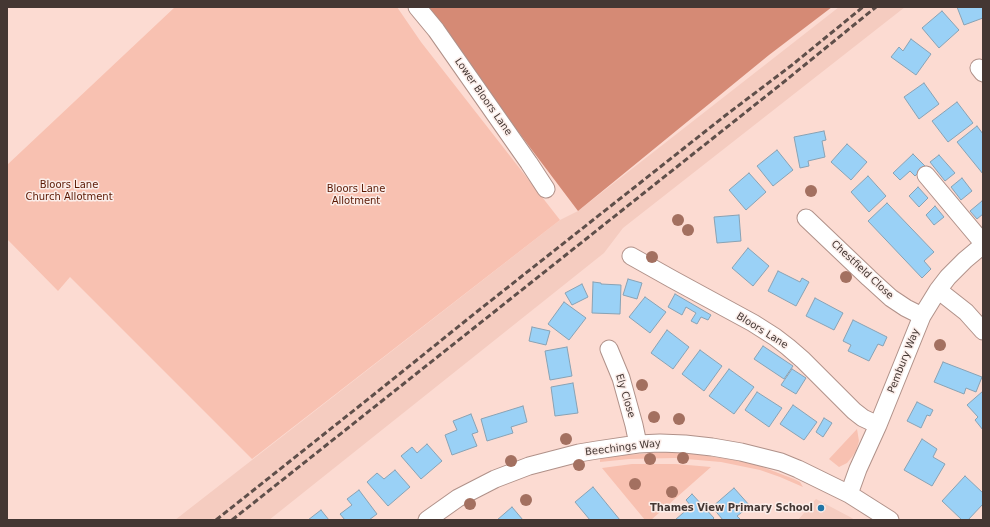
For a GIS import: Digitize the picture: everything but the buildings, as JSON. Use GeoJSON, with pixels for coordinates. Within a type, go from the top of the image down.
{"type":"FeatureCollection","features":[{"type":"Feature","properties":{"kind":"street","name":"Lower Bloors Lane"},"geometry":{"type":"LineString","coordinates":[[417,7],[436,30],[546,189]]}},
{"type":"Feature","properties":{"kind":"street"},"geometry":{"type":"LineString","coordinates":[[926,175],[983,244]]}},
{"type":"Feature","properties":{"kind":"street","name":"Chestfield Close"},"geometry":{"type":"LineString","coordinates":[[806,218],[891,298],[922,316]]}},
{"type":"Feature","properties":{"kind":"street","name":"Pembury Way"},"geometry":{"type":"LineString","coordinates":[[849,494],[922,316],[948,277],[983,244]]}},
{"type":"Feature","properties":{"kind":"street","name":"Bloors Lane"},"geometry":{"type":"LineString","coordinates":[[631,256],[672,280],[753,323],[779,339],[804,360],[854,411],[863,418],[878,425]]}},
{"type":"Feature","properties":{"kind":"street"},"geometry":{"type":"LineString","coordinates":[[938,290],[966,312],[983,331]]}},
{"type":"Feature","properties":{"kind":"street","name":"Ely Close"},"geometry":{"type":"LineString","coordinates":[[609,349],[621,378],[638,444]]}},
{"type":"Feature","properties":{"kind":"street","name":"Beechings Way"},"geometry":{"type":"LineString","coordinates":[[427,520],[458,498],[495,479],[529,466],[579,453],[638,444],[685,444],[741,452],[798,468],[849,494]]}},
{"type":"Feature","properties":{"kind":"street"},"geometry":{"type":"LineString","coordinates":[[849,494],[890,520]]}},
{"type":"Feature","properties":{"kind":"shaded area"},"geometry":{"type":"Polygon","coordinates":[[[424,7],[832,7],[769,55],[578,211],[424,7]]]}},
{"type":"Feature","properties":{"kind":"shaded area"},"geometry":{"type":"Polygon","coordinates":[[[839,7],[905,7],[623,228],[604,253],[269,520],[175,520],[560,220],[578,211],[839,7]]]}},
{"type":"Feature","properties":{"kind":"shaded area","name":"Thames View Primary School"},"geometry":{"type":"Polygon","coordinates":[[[816,499],[850,517],[855,520],[798,520],[816,499]]]}},
{"type":"Feature","properties":{"kind":"green space","name":"Bloors Lane Allotment"},"geometry":{"type":"Polygon","coordinates":[[[175,7],[397,7],[421,42],[560,220],[252,459],[70,277],[58,291],[7,239],[7,165],[175,7]]]}},
{"type":"Feature","properties":{"kind":"green space"},"geometry":{"type":"Polygon","coordinates":[[[857,429],[859,441],[856,451],[847,463],[839,467],[829,459],[857,429]]]}},
{"type":"Feature","properties":{"kind":"green space"},"geometry":{"type":"Polygon","coordinates":[[[670,452],[734,460],[760,466],[794,479],[800,482],[803,487],[760,470],[721,462],[675,458],[629,459],[600,462],[600,458],[670,452]]]}},
{"type":"Feature","properties":{"kind":"green space"},"geometry":{"type":"Polygon","coordinates":[[[632,464],[676,464],[711,467],[651,520],[645,520],[602,468],[632,464]]]}},
{"type":"Feature","properties":{"kind":"railway"},"geometry":{"type":"LineString","coordinates":[[216,520],[474,314],[726,115],[792,65],[863,7]]}},
{"type":"Feature","properties":{"kind":"railway"},"geometry":{"type":"LineString","coordinates":[[232,520],[876,7]]}},
{"type":"Feature","properties":{"kind":"place","name":"Thames View Primary School"},"geometry":{"type":"Point","coordinates":[821,508]}},
{"type":"Feature","properties":{"kind":"park label","name":"Bloors Lane Church Allotment"},"geometry":{"type":"Point","coordinates":[69,190]}}]}
